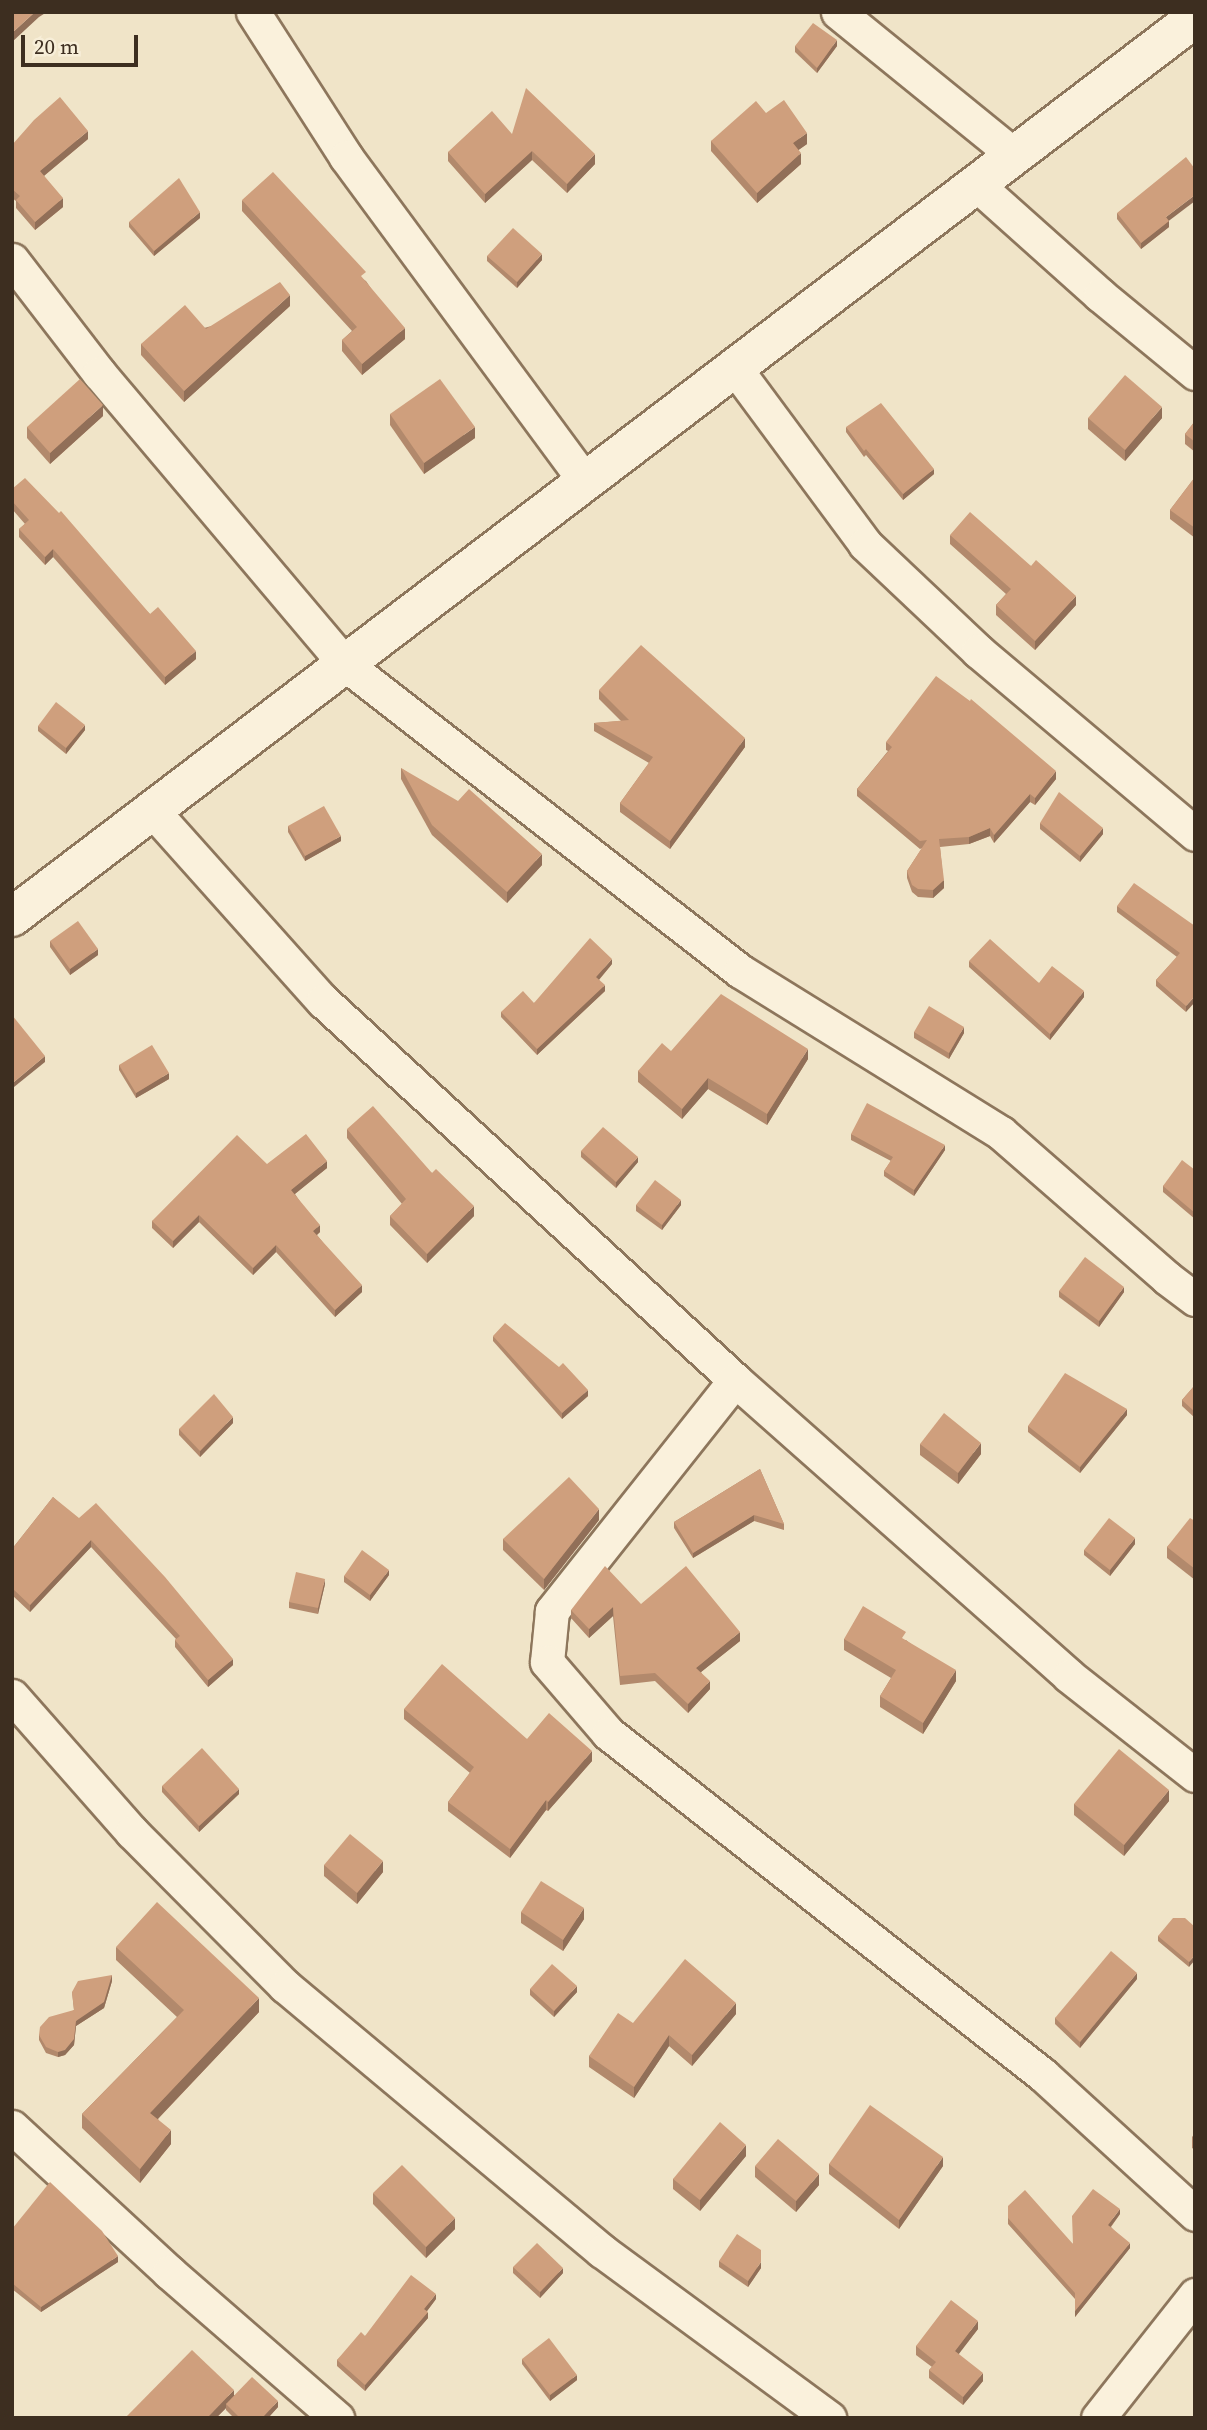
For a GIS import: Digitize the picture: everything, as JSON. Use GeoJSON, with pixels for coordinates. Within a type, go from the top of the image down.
{"type":"FeatureCollection","features":[{"type":"Feature","properties":{"kind":"street"},"geometry":{"type":"LineString","coordinates":[[253,12],[346,157],[586,482]]}},
{"type":"Feature","properties":{"kind":"street"},"geometry":{"type":"LineString","coordinates":[[838,12],[1014,155]]}},
{"type":"Feature","properties":{"kind":"street"},"geometry":{"type":"LineString","coordinates":[[15,907],[152,810],[1195,19]]}},
{"type":"Feature","properties":{"kind":"street"},"geometry":{"type":"LineString","coordinates":[[976,184],[1100,295],[1195,373]]}},
{"type":"Feature","properties":{"kind":"street"},"geometry":{"type":"LineString","coordinates":[[12,260],[99,373],[345,664],[740,971],[1001,1133],[1167,1278],[1195,1299]]}},
{"type":"Feature","properties":{"kind":"street"},"geometry":{"type":"LineString","coordinates":[[735,369],[865,544],[978,651],[1195,834]]}},
{"type":"Feature","properties":{"kind":"street"},"geometry":{"type":"LineString","coordinates":[[152,810],[323,1001],[735,1380],[1069,1676],[1195,1775]]}},
{"type":"Feature","properties":{"kind":"street"},"geometry":{"type":"LineString","coordinates":[[735,1380],[552,1611],[547,1661],[608,1733],[1043,2075],[1195,2214]]}},
{"type":"Feature","properties":{"kind":"street"},"geometry":{"type":"LineString","coordinates":[[12,1696],[132,1832],[285,1986],[602,2251],[829,2418]]}},
{"type":"Feature","properties":{"kind":"street"},"geometry":{"type":"LineString","coordinates":[[12,2127],[169,2272],[337,2418]]}},
{"type":"Feature","properties":{"kind":"street"},"geometry":{"type":"LineString","coordinates":[[1098,2418],[1195,2295]]}},
{"type":"Feature","properties":{"kind":"building"},"geometry":{"type":"Polygon","coordinates":[[[12,12],[35,12],[12,33],[12,12]]]}},
{"type":"Feature","properties":{"kind":"building"},"geometry":{"type":"Polygon","coordinates":[[[813,23],[837,40],[817,68],[795,46],[813,23]]]}},
{"type":"Feature","properties":{"kind":"building"},"geometry":{"type":"Polygon","coordinates":[[[526,88],[595,154],[567,184],[532,151],[485,194],[448,152],[492,111],[512,134],[526,88]]]}},
{"type":"Feature","properties":{"kind":"building"},"geometry":{"type":"Polygon","coordinates":[[[60,97],[88,131],[40,171],[63,198],[35,222],[16,200],[20,196],[12,189],[12,145],[34,120],[60,97]]]}},
{"type":"Feature","properties":{"kind":"building"},"geometry":{"type":"Polygon","coordinates":[[[784,100],[807,133],[793,143],[801,153],[757,193],[711,141],[756,101],[766,113],[784,100]]]}},
{"type":"Feature","properties":{"kind":"building"},"geometry":{"type":"Polygon","coordinates":[[[1186,157],[1195,169],[1195,195],[1166,217],[1169,221],[1141,243],[1117,213],[1186,157]]]}},
{"type":"Feature","properties":{"kind":"building"},"geometry":{"type":"Polygon","coordinates":[[[273,172],[366,272],[361,276],[405,328],[362,364],[342,340],[357,327],[242,200],[273,172]]]}},
{"type":"Feature","properties":{"kind":"building"},"geometry":{"type":"Polygon","coordinates":[[[179,178],[200,212],[154,251],[129,222],[179,178]]]}},
{"type":"Feature","properties":{"kind":"building"},"geometry":{"type":"Polygon","coordinates":[[[513,228],[542,254],[517,282],[487,256],[513,228]]]}},
{"type":"Feature","properties":{"kind":"building"},"geometry":{"type":"Polygon","coordinates":[[[280,282],[290,295],[184,391],[141,344],[185,305],[206,329],[280,282]]]}},
{"type":"Feature","properties":{"kind":"building"},"geometry":{"type":"Polygon","coordinates":[[[1125,375],[1162,407],[1125,450],[1088,418],[1125,375]]]}},
{"type":"Feature","properties":{"kind":"building"},"geometry":{"type":"Polygon","coordinates":[[[80,379],[103,405],[50,453],[27,427],[80,379]]]}},
{"type":"Feature","properties":{"kind":"building"},"geometry":{"type":"Polygon","coordinates":[[[440,379],[475,427],[424,463],[390,414],[440,379]]]}},
{"type":"Feature","properties":{"kind":"building"},"geometry":{"type":"Polygon","coordinates":[[[881,403],[934,469],[903,494],[846,427],[881,403]]]}},
{"type":"Feature","properties":{"kind":"building"},"geometry":{"type":"Polygon","coordinates":[[[1195,421],[1195,442],[1185,434],[1195,421]]]}},
{"type":"Feature","properties":{"kind":"building"},"geometry":{"type":"Polygon","coordinates":[[[1195,477],[1195,528],[1170,510],[1195,477]]]}},
{"type":"Feature","properties":{"kind":"building"},"geometry":{"type":"Polygon","coordinates":[[[25,478],[59,513],[61,511],[150,614],[158,607],[196,651],[165,677],[53,549],[45,557],[19,529],[29,520],[12,501],[12,489],[25,478]]]}},
{"type":"Feature","properties":{"kind":"building"},"geometry":{"type":"Polygon","coordinates":[[[970,512],[1031,566],[1036,560],[1076,596],[1035,641],[996,605],[1011,589],[950,535],[970,512]]]}},
{"type":"Feature","properties":{"kind":"building"},"geometry":{"type":"Polygon","coordinates":[[[641,645],[745,738],[670,841],[620,803],[653,757],[594,723],[629,720],[599,690],[641,645]]]}},
{"type":"Feature","properties":{"kind":"building"},"geometry":{"type":"Polygon","coordinates":[[[936,676],[970,701],[971,699],[1056,771],[1035,798],[1030,794],[994,835],[990,828],[969,837],[939,839],[944,880],[933,890],[918,889],[912,885],[907,871],[927,840],[920,841],[857,789],[892,747],[886,742],[936,676]]]}},
{"type":"Feature","properties":{"kind":"building"},"geometry":{"type":"Polygon","coordinates":[[[56,702],[85,725],[66,748],[38,726],[56,702]]]}},
{"type":"Feature","properties":{"kind":"building"},"geometry":{"type":"Polygon","coordinates":[[[401,768],[458,801],[469,789],[542,854],[507,892],[432,825],[401,768]]]}},
{"type":"Feature","properties":{"kind":"building"},"geometry":{"type":"Polygon","coordinates":[[[1059,792],[1103,828],[1080,856],[1040,823],[1059,792]]]}},
{"type":"Feature","properties":{"kind":"building"},"geometry":{"type":"Polygon","coordinates":[[[324,806],[341,836],[305,856],[288,826],[324,806]]]}},
{"type":"Feature","properties":{"kind":"building"},"geometry":{"type":"Polygon","coordinates":[[[1134,883],[1195,926],[1195,996],[1186,1006],[1156,980],[1180,953],[1117,906],[1134,883]]]}},
{"type":"Feature","properties":{"kind":"building"},"geometry":{"type":"Polygon","coordinates":[[[78,921],[98,949],[70,969],[50,941],[78,921]]]}},
{"type":"Feature","properties":{"kind":"building"},"geometry":{"type":"Polygon","coordinates":[[[590,938],[612,959],[596,977],[605,985],[537,1049],[501,1012],[523,991],[534,1003],[590,938]]]}},
{"type":"Feature","properties":{"kind":"building"},"geometry":{"type":"Polygon","coordinates":[[[990,939],[1039,983],[1052,966],[1084,991],[1050,1034],[969,961],[990,939]]]}},
{"type":"Feature","properties":{"kind":"building"},"geometry":{"type":"Polygon","coordinates":[[[721,994],[808,1049],[767,1114],[708,1078],[682,1109],[638,1071],[662,1043],[671,1051],[721,994]]]}},
{"type":"Feature","properties":{"kind":"building"},"geometry":{"type":"Polygon","coordinates":[[[929,1006],[964,1027],[949,1053],[914,1032],[929,1006]]]}},
{"type":"Feature","properties":{"kind":"building"},"geometry":{"type":"Polygon","coordinates":[[[12,1015],[45,1056],[14,1082],[12,1080],[12,1015]]]}},
{"type":"Feature","properties":{"kind":"building"},"geometry":{"type":"Polygon","coordinates":[[[152,1045],[169,1073],[136,1093],[119,1065],[152,1045]]]}},
{"type":"Feature","properties":{"kind":"building"},"geometry":{"type":"Polygon","coordinates":[[[867,1103],[945,1145],[914,1190],[884,1171],[893,1157],[851,1134],[867,1103]]]}},
{"type":"Feature","properties":{"kind":"building"},"geometry":{"type":"Polygon","coordinates":[[[373,1106],[432,1173],[436,1169],[474,1206],[427,1254],[390,1216],[406,1199],[347,1129],[373,1106]]]}},
{"type":"Feature","properties":{"kind":"building"},"geometry":{"type":"Polygon","coordinates":[[[603,1127],[638,1157],[616,1182],[581,1151],[603,1127]]]}},
{"type":"Feature","properties":{"kind":"building"},"geometry":{"type":"Polygon","coordinates":[[[306,1134],[327,1161],[291,1190],[320,1225],[313,1231],[362,1285],[335,1310],[276,1245],[253,1268],[199,1215],[173,1241],[152,1221],[237,1135],[267,1164],[306,1134]]]}},
{"type":"Feature","properties":{"kind":"building"},"geometry":{"type":"Polygon","coordinates":[[[1182,1160],[1195,1170],[1195,1213],[1163,1186],[1182,1160]]]}},
{"type":"Feature","properties":{"kind":"building"},"geometry":{"type":"Polygon","coordinates":[[[655,1180],[681,1200],[662,1225],[636,1205],[655,1180]]]}},
{"type":"Feature","properties":{"kind":"building"},"geometry":{"type":"Polygon","coordinates":[[[1085,1257],[1124,1287],[1099,1321],[1059,1291],[1085,1257]]]}},
{"type":"Feature","properties":{"kind":"building"},"geometry":{"type":"Polygon","coordinates":[[[505,1323],[559,1367],[563,1363],[588,1390],[562,1413],[493,1336],[505,1323]]]}},
{"type":"Feature","properties":{"kind":"building"},"geometry":{"type":"Polygon","coordinates":[[[1065,1373],[1127,1409],[1080,1467],[1028,1426],[1065,1373]]]}},
{"type":"Feature","properties":{"kind":"building"},"geometry":{"type":"Polygon","coordinates":[[[1195,1385],[1195,1412],[1182,1400],[1195,1385]]]}},
{"type":"Feature","properties":{"kind":"building"},"geometry":{"type":"Polygon","coordinates":[[[214,1394],[233,1417],[200,1451],[179,1429],[214,1394]]]}},
{"type":"Feature","properties":{"kind":"building"},"geometry":{"type":"Polygon","coordinates":[[[944,1413],[981,1443],[958,1473],[920,1444],[944,1413]]]}},
{"type":"Feature","properties":{"kind":"building"},"geometry":{"type":"Polygon","coordinates":[[[760,1469],[784,1524],[754,1515],[693,1553],[674,1522],[760,1469]]]}},
{"type":"Feature","properties":{"kind":"building"},"geometry":{"type":"Polygon","coordinates":[[[569,1477],[599,1509],[544,1579],[503,1539],[569,1477]]]}},
{"type":"Feature","properties":{"kind":"building"},"geometry":{"type":"Polygon","coordinates":[[[53,1497],[79,1518],[96,1503],[165,1577],[233,1659],[208,1680],[175,1640],[180,1636],[91,1540],[30,1605],[12,1588],[12,1549],[53,1497]]]}},
{"type":"Feature","properties":{"kind":"building"},"geometry":{"type":"Polygon","coordinates":[[[1109,1518],[1135,1538],[1110,1570],[1084,1550],[1109,1518]]]}},
{"type":"Feature","properties":{"kind":"building"},"geometry":{"type":"Polygon","coordinates":[[[1190,1518],[1195,1521],[1195,1569],[1167,1547],[1190,1518]]]}},
{"type":"Feature","properties":{"kind":"building"},"geometry":{"type":"Polygon","coordinates":[[[362,1550],[389,1570],[370,1595],[344,1576],[362,1550]]]}},
{"type":"Feature","properties":{"kind":"building"},"geometry":{"type":"Polygon","coordinates":[[[605,1566],[641,1604],[686,1566],[740,1632],[696,1668],[710,1681],[688,1704],[655,1673],[620,1676],[613,1607],[589,1629],[571,1610],[605,1566]]]}},
{"type":"Feature","properties":{"kind":"building"},"geometry":{"type":"Polygon","coordinates":[[[296,1572],[325,1579],[318,1608],[289,1602],[296,1572]]]}},
{"type":"Feature","properties":{"kind":"building"},"geometry":{"type":"Polygon","coordinates":[[[863,1606],[906,1632],[902,1638],[956,1670],[923,1723],[880,1696],[896,1670],[844,1639],[863,1606]]]}},
{"type":"Feature","properties":{"kind":"building"},"geometry":{"type":"Polygon","coordinates":[[[442,1664],[527,1739],[549,1713],[592,1751],[548,1802],[546,1800],[510,1849],[448,1802],[474,1767],[404,1709],[442,1664]]]}},
{"type":"Feature","properties":{"kind":"building"},"geometry":{"type":"Polygon","coordinates":[[[202,1748],[239,1789],[199,1826],[162,1786],[202,1748]]]}},
{"type":"Feature","properties":{"kind":"building"},"geometry":{"type":"Polygon","coordinates":[[[1119,1749],[1169,1790],[1124,1845],[1074,1804],[1119,1749]]]}},
{"type":"Feature","properties":{"kind":"building"},"geometry":{"type":"Polygon","coordinates":[[[350,1834],[383,1861],[357,1893],[324,1865],[350,1834]]]}},
{"type":"Feature","properties":{"kind":"building"},"geometry":{"type":"Polygon","coordinates":[[[541,1881],[584,1908],[563,1940],[521,1912],[541,1881]]]}},
{"type":"Feature","properties":{"kind":"building"},"geometry":{"type":"Polygon","coordinates":[[[157,1902],[259,1998],[150,2113],[171,2130],[140,2169],[82,2114],[184,2010],[116,1947],[157,1902]]]}},
{"type":"Feature","properties":{"kind":"building"},"geometry":{"type":"Polygon","coordinates":[[[1173,1918],[1185,1918],[1195,1927],[1195,1955],[1189,1962],[1158,1936],[1173,1918]]]}},
{"type":"Feature","properties":{"kind":"building"},"geometry":{"type":"Polygon","coordinates":[[[1111,1951],[1137,1973],[1080,2042],[1055,2018],[1111,1951]]]}},
{"type":"Feature","properties":{"kind":"building"},"geometry":{"type":"Polygon","coordinates":[[[685,1959],[736,2003],[692,2055],[669,2035],[634,2087],[589,2056],[618,2013],[633,2023],[685,1959]]]}},
{"type":"Feature","properties":{"kind":"building"},"geometry":{"type":"Polygon","coordinates":[[[552,1964],[577,1986],[554,2011],[530,1989],[552,1964]]]}},
{"type":"Feature","properties":{"kind":"building"},"geometry":{"type":"Polygon","coordinates":[[[112,1975],[104,2002],[76,2021],[74,2039],[65,2050],[58,2052],[46,2047],[39,2035],[40,2027],[49,2017],[74,2010],[72,1992],[78,1981],[112,1975]]]}},
{"type":"Feature","properties":{"kind":"building"},"geometry":{"type":"Polygon","coordinates":[[[870,2105],[943,2157],[899,2220],[829,2164],[870,2105]]]}},
{"type":"Feature","properties":{"kind":"building"},"geometry":{"type":"Polygon","coordinates":[[[720,2122],[746,2145],[700,2200],[673,2179],[720,2122]]]}},
{"type":"Feature","properties":{"kind":"building"},"geometry":{"type":"Polygon","coordinates":[[[778,2139],[819,2174],[796,2201],[755,2166],[778,2139]]]}},
{"type":"Feature","properties":{"kind":"building"},"geometry":{"type":"Polygon","coordinates":[[[402,2165],[455,2218],[426,2247],[373,2193],[402,2165]]]}},
{"type":"Feature","properties":{"kind":"building"},"geometry":{"type":"Polygon","coordinates":[[[50,2182],[102,2231],[118,2256],[41,2307],[12,2283],[12,2229],[50,2182]]]}},
{"type":"Feature","properties":{"kind":"building"},"geometry":{"type":"Polygon","coordinates":[[[1093,2189],[1120,2209],[1108,2225],[1130,2243],[1075,2311],[1075,2293],[1008,2218],[1008,2206],[1025,2190],[1073,2244],[1072,2216],[1093,2189]]]}},
{"type":"Feature","properties":{"kind":"building"},"geometry":{"type":"Polygon","coordinates":[[[737,2234],[761,2250],[761,2262],[748,2281],[719,2261],[737,2234]]]}},
{"type":"Feature","properties":{"kind":"building"},"geometry":{"type":"Polygon","coordinates":[[[537,2243],[563,2268],[540,2292],[513,2267],[537,2243]]]}},
{"type":"Feature","properties":{"kind":"building"},"geometry":{"type":"Polygon","coordinates":[[[411,2275],[436,2294],[424,2309],[428,2312],[365,2385],[337,2360],[361,2332],[365,2336],[411,2275]]]}},
{"type":"Feature","properties":{"kind":"building"},"geometry":{"type":"Polygon","coordinates":[[[951,2300],[978,2321],[955,2351],[983,2373],[963,2397],[929,2370],[936,2362],[916,2346],[951,2300]]]}},
{"type":"Feature","properties":{"kind":"building"},"geometry":{"type":"Polygon","coordinates":[[[549,2338],[577,2375],[550,2395],[522,2359],[549,2338]]]}},
{"type":"Feature","properties":{"kind":"building"},"geometry":{"type":"Polygon","coordinates":[[[192,2350],[234,2390],[207,2418],[129,2418],[127,2416],[192,2350]]]}},
{"type":"Feature","properties":{"kind":"building"},"geometry":{"type":"Polygon","coordinates":[[[252,2377],[278,2401],[262,2418],[240,2418],[226,2404],[252,2377]]]}}]}
